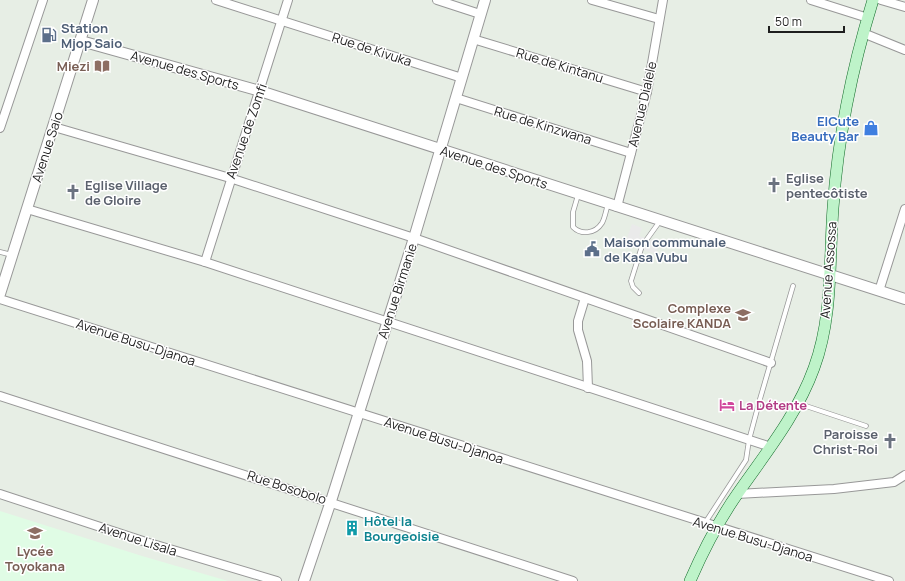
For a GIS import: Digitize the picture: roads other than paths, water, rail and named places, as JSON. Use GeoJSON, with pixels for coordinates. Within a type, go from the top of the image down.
{"type":"FeatureCollection","features":[{"type":"Feature","properties":{"kind":"main road","name":"Avenue Assossa"},"geometry":{"type":"LineString","coordinates":[[690,581],[717,527],[737,494],[771,447],[797,403],[814,369],[819,352],[829,297],[837,161],[849,85],[873,0]]}},
{"type":"Feature","properties":{"kind":"street"},"geometry":{"type":"LineString","coordinates":[[0,128],[44,0]]}},
{"type":"Feature","properties":{"kind":"street","name":"Avenue Saio"},"geometry":{"type":"LineString","coordinates":[[0,294],[93,0]]}},
{"type":"Feature","properties":{"kind":"street","name":"Rue de Kivuka"},"geometry":{"type":"LineString","coordinates":[[216,0],[462,78]]}},
{"type":"Feature","properties":{"kind":"street","name":"Avenue de Zomfi"},"geometry":{"type":"LineString","coordinates":[[205,262],[230,178],[260,91],[288,0]]}},
{"type":"Feature","properties":{"kind":"street"},"geometry":{"type":"LineString","coordinates":[[437,0],[480,14]]}},
{"type":"Feature","properties":{"kind":"street","name":"Avenue Birmanie"},"geometry":{"type":"LineString","coordinates":[[304,581],[331,502],[414,238],[485,0]]}},
{"type":"Feature","properties":{"kind":"street"},"geometry":{"type":"LineString","coordinates":[[592,0],[659,19]]}},
{"type":"Feature","properties":{"kind":"street","name":"Avenue Dialele"},"geometry":{"type":"LineString","coordinates":[[613,206],[631,153],[647,92],[663,0]]}},
{"type":"Feature","properties":{"kind":"street"},"geometry":{"type":"LineString","coordinates":[[811,0],[868,18]]}},
{"type":"Feature","properties":{"kind":"street"},"geometry":{"type":"LineString","coordinates":[[881,0],[905,7]]}},
{"type":"Feature","properties":{"kind":"street"},"geometry":{"type":"LineString","coordinates":[[863,32],[905,50]]}},
{"type":"Feature","properties":{"kind":"street","name":"Rue de Kintanu"},"geometry":{"type":"LineString","coordinates":[[473,39],[647,92]]}},
{"type":"Feature","properties":{"kind":"street","name":"Avenue des Sports"},"geometry":{"type":"LineString","coordinates":[[81,41],[260,91],[578,195],[905,299]]}},
{"type":"Feature","properties":{"kind":"street","name":"Rue de Kinzwana"},"geometry":{"type":"LineString","coordinates":[[456,98],[631,153]]}},
{"type":"Feature","properties":{"kind":"street"},"geometry":{"type":"LineString","coordinates":[[54,127],[230,178],[414,238],[771,363]]}},
{"type":"Feature","properties":{"kind":"street"},"geometry":{"type":"LineString","coordinates":[[28,209],[205,262],[771,447]]}},
{"type":"Feature","properties":{"kind":"street"},"geometry":{"type":"LineString","coordinates":[[878,291],[905,209]]}},
{"type":"Feature","properties":{"kind":"street"},"geometry":{"type":"LineString","coordinates":[[585,298],[578,330],[587,361],[588,388]]}},
{"type":"Feature","properties":{"kind":"street","name":"Avenue Busu-Djanoa"},"geometry":{"type":"LineString","coordinates":[[0,299],[705,524],[889,581]]}},
{"type":"Feature","properties":{"kind":"street","name":"Rue Bosobolo"},"geometry":{"type":"LineString","coordinates":[[0,396],[573,581]]}},
{"type":"Feature","properties":{"kind":"street"},"geometry":{"type":"LineString","coordinates":[[894,482],[905,475]]}},
{"type":"Feature","properties":{"kind":"street"},"geometry":{"type":"LineString","coordinates":[[737,494],[834,489],[894,482],[905,485]]}},
{"type":"Feature","properties":{"kind":"street","name":"Avenue Lisala"},"geometry":{"type":"LineString","coordinates":[[0,494],[146,542],[277,581]]}},
{"type":"Feature","properties":{"kind":"lane"},"geometry":{"type":"LineString","coordinates":[[578,195],[573,212],[573,227],[577,231],[584,232],[595,230],[602,223],[613,206]]}},
{"type":"Feature","properties":{"kind":"lane"},"geometry":{"type":"LineString","coordinates":[[639,293],[633,287],[631,282],[642,246],[660,221]]}},
{"type":"Feature","properties":{"kind":"lane"},"geometry":{"type":"LineString","coordinates":[[0,252],[13,255]]}},
{"type":"Feature","properties":{"kind":"lane"},"geometry":{"type":"LineString","coordinates":[[705,524],[744,466],[749,440],[793,286]]}},
{"type":"Feature","properties":{"kind":"lane"},"geometry":{"type":"LineString","coordinates":[[797,403],[866,426]]}},
{"type":"Feature","properties":{"kind":"place","name":"Station Mjop Saio"},"geometry":{"type":"Point","coordinates":[49,35]}},
{"type":"Feature","properties":{"kind":"place","name":"Miezi"},"geometry":{"type":"Point","coordinates":[102,66]}},
{"type":"Feature","properties":{"kind":"place","name":"ElCute Beauty Bar"},"geometry":{"type":"Point","coordinates":[871,128]}},
{"type":"Feature","properties":{"kind":"place","name":"Eglise pentecôtiste"},"geometry":{"type":"Point","coordinates":[774,185]}},
{"type":"Feature","properties":{"kind":"place","name":"Eglise Village de Gloire"},"geometry":{"type":"Point","coordinates":[73,192]}},
{"type":"Feature","properties":{"kind":"place","name":"Maison communale de Kasa Vubu"},"geometry":{"type":"Point","coordinates":[592,249]}},
{"type":"Feature","properties":{"kind":"place","name":"Complexe Scolaire KANDA"},"geometry":{"type":"Point","coordinates":[743,315]}},
{"type":"Feature","properties":{"kind":"place","name":"La Détente"},"geometry":{"type":"Point","coordinates":[727,405]}},
{"type":"Feature","properties":{"kind":"place","name":"Paroisse Christ-Roi"},"geometry":{"type":"Point","coordinates":[890,441]}},
{"type":"Feature","properties":{"kind":"place","name":"Hôtel la Bourgeoisie"},"geometry":{"type":"Point","coordinates":[352,528]}},
{"type":"Feature","properties":{"kind":"place","name":"Lycée Toyokana"},"geometry":{"type":"Point","coordinates":[35,533]}}]}
